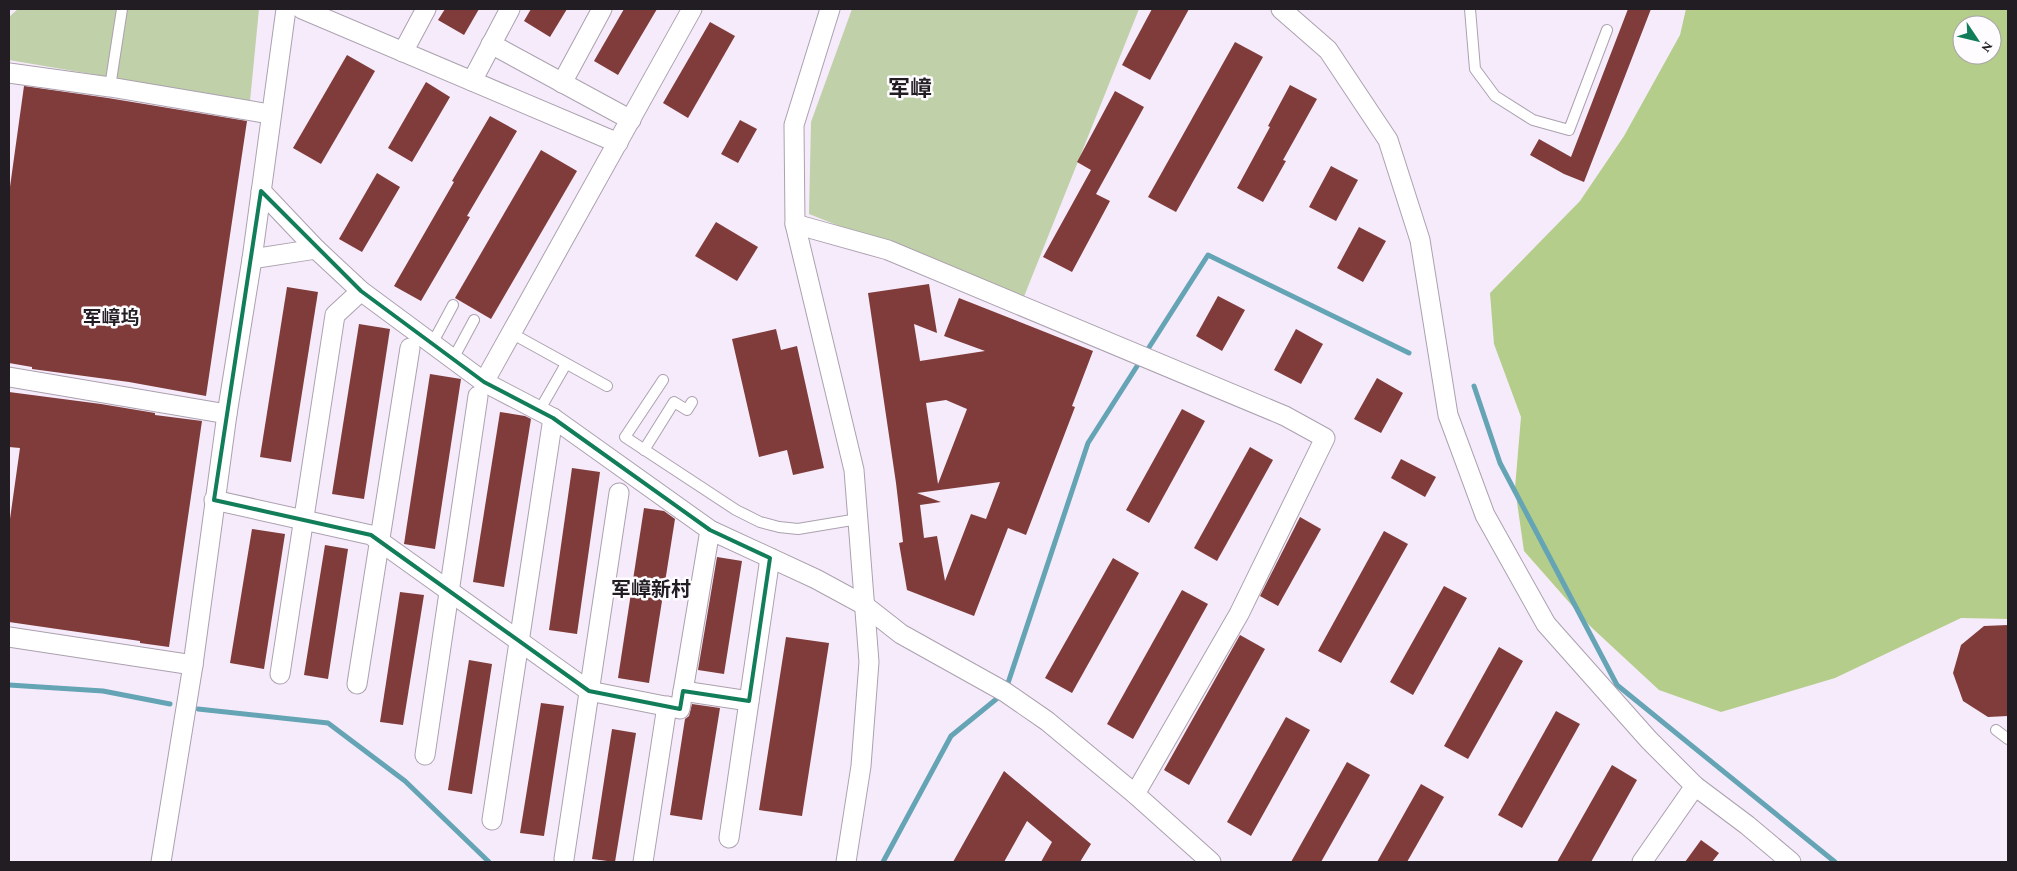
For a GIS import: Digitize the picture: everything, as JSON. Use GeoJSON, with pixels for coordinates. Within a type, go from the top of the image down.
{"type":"FeatureCollection","features":[{"type":"Feature","properties":{"kind":"street"},"geometry":{"type":"LineString","coordinates":[[161,862],[192,665],[227,414],[252,260],[270,114],[286,9]]}},
{"type":"Feature","properties":{"kind":"street"},"geometry":{"type":"LineString","coordinates":[[302,9],[618,144]]}},
{"type":"Feature","properties":{"kind":"street"},"geometry":{"type":"LineString","coordinates":[[403,52],[426,9]]}},
{"type":"Feature","properties":{"kind":"street"},"geometry":{"type":"LineString","coordinates":[[472,81],[510,9]]}},
{"type":"Feature","properties":{"kind":"street"},"geometry":{"type":"LineString","coordinates":[[562,83],[602,9]]}},
{"type":"Feature","properties":{"kind":"street"},"geometry":{"type":"LineString","coordinates":[[425,755],[481,389],[692,9]]}},
{"type":"Feature","properties":{"kind":"street"},"geometry":{"type":"LineString","coordinates":[[830,9],[794,125],[795,224],[854,470],[858,518],[869,662],[861,766],[846,862]]}},
{"type":"Feature","properties":{"kind":"street"},"geometry":{"type":"LineString","coordinates":[[1281,9],[1328,50],[1388,140],[1420,240],[1448,415],[1485,515],[1546,624],[1649,740],[1695,786],[1747,825],[1791,862]]}},
{"type":"Feature","properties":{"kind":"street"},"geometry":{"type":"LineString","coordinates":[[491,44],[631,120]]}},
{"type":"Feature","properties":{"kind":"street"},"geometry":{"type":"LineString","coordinates":[[9,73],[110,87],[270,114]]}},
{"type":"Feature","properties":{"kind":"street"},"geometry":{"type":"LineString","coordinates":[[261,191],[316,249],[361,291],[453,359],[481,389],[546,414],[710,530],[864,605],[901,634],[1005,692],[1047,720],[1211,862]]}},
{"type":"Feature","properties":{"kind":"street"},"geometry":{"type":"LineString","coordinates":[[795,224],[888,250],[1285,416],[1325,438],[1239,614],[1134,794]]}},
{"type":"Feature","properties":{"kind":"street"},"geometry":{"type":"LineString","coordinates":[[252,260],[316,249]]}},
{"type":"Feature","properties":{"kind":"street"},"geometry":{"type":"LineString","coordinates":[[280,674],[335,315],[361,291]]}},
{"type":"Feature","properties":{"kind":"street"},"geometry":{"type":"LineString","coordinates":[[357,684],[410,348]]}},
{"type":"Feature","properties":{"kind":"street"},"geometry":{"type":"LineString","coordinates":[[9,377],[227,414]]}},
{"type":"Feature","properties":{"kind":"street"},"geometry":{"type":"LineString","coordinates":[[492,820],[519,641],[546,414]]}},
{"type":"Feature","properties":{"kind":"street"},"geometry":{"type":"LineString","coordinates":[[564,859],[619,493]]}},
{"type":"Feature","properties":{"kind":"street"},"geometry":{"type":"LineString","coordinates":[[214,500],[371,535],[589,691],[680,708],[710,530]]}},
{"type":"Feature","properties":{"kind":"street"},"geometry":{"type":"LineString","coordinates":[[729,838],[770,558]]}},
{"type":"Feature","properties":{"kind":"street"},"geometry":{"type":"LineString","coordinates":[[9,637],[192,665]]}},
{"type":"Feature","properties":{"kind":"street"},"geometry":{"type":"LineString","coordinates":[[683,691],[749,701]]}},
{"type":"Feature","properties":{"kind":"street"},"geometry":{"type":"LineString","coordinates":[[643,862],[667,706]]}},
{"type":"Feature","properties":{"kind":"street"},"geometry":{"type":"LineString","coordinates":[[1642,862],[1695,786]]}},
{"type":"Feature","properties":{"kind":"lane"},"geometry":{"type":"LineString","coordinates":[[110,87],[122,9]]}},
{"type":"Feature","properties":{"kind":"lane"},"geometry":{"type":"LineString","coordinates":[[1470,9],[1475,68],[1494,96],[1533,120],[1569,130],[1607,30]]}},
{"type":"Feature","properties":{"kind":"lane"},"geometry":{"type":"LineString","coordinates":[[432,344],[453,305]]}},
{"type":"Feature","properties":{"kind":"lane"},"geometry":{"type":"LineString","coordinates":[[453,359],[474,320]]}},
{"type":"Feature","properties":{"kind":"lane"},"geometry":{"type":"LineString","coordinates":[[511,333],[607,386]]}},
{"type":"Feature","properties":{"kind":"lane"},"geometry":{"type":"LineString","coordinates":[[546,414],[566,364]]}},
{"type":"Feature","properties":{"kind":"lane"},"geometry":{"type":"LineString","coordinates":[[662,380],[625,437],[736,510],[760,522],[798,529],[858,518]]}},
{"type":"Feature","properties":{"kind":"lane"},"geometry":{"type":"LineString","coordinates":[[644,450],[674,402],[687,410],[692,402]]}},
{"type":"Feature","properties":{"kind":"lane"},"geometry":{"type":"LineString","coordinates":[[1996,730],[2008,739]]}},
{"type":"Feature","properties":{"kind":"highlighted area"},"geometry":{"type":"Polygon","coordinates":[[[261,191],[361,291],[484,382],[553,418],[710,530],[770,558],[749,701],[683,691],[680,709],[589,691],[371,535],[214,500],[261,191]]]}},
{"type":"Feature","properties":{"kind":"green space"},"geometry":{"type":"Polygon","coordinates":[[[18,9],[259,9],[250,101],[9,60],[9,17],[18,9]]]}},
{"type":"Feature","properties":{"kind":"green space"},"geometry":{"type":"Polygon","coordinates":[[[852,9],[1139,9],[1023,299],[809,214],[811,122],[852,9]]]}},
{"type":"Feature","properties":{"kind":"green space"},"geometry":{"type":"Polygon","coordinates":[[[1686,9],[2008,9],[2008,619],[1961,618],[1835,678],[1721,712],[1659,690],[1590,626],[1524,551],[1515,488],[1521,417],[1494,344],[1490,293],[1580,201],[1624,136],[1680,35],[1686,9]]]}},
{"type":"Feature","properties":{"kind":"building"},"geometry":{"type":"Polygon","coordinates":[[[445,9],[479,9],[464,35],[438,20],[445,9]]]}},
{"type":"Feature","properties":{"kind":"building"},"geometry":{"type":"Polygon","coordinates":[[[531,9],[567,9],[550,37],[524,21],[531,9]]]}},
{"type":"Feature","properties":{"kind":"building"},"geometry":{"type":"Polygon","coordinates":[[[624,9],[657,9],[618,75],[594,61],[624,9]]]}},
{"type":"Feature","properties":{"kind":"building"},"geometry":{"type":"Polygon","coordinates":[[[1152,9],[1189,9],[1150,80],[1122,65],[1152,9]]]}},
{"type":"Feature","properties":{"kind":"building"},"geometry":{"type":"Polygon","coordinates":[[[1628,9],[1651,9],[1584,182],[1564,174],[1530,155],[1539,139],[1571,157],[1628,9]]]}},
{"type":"Feature","properties":{"kind":"building"},"geometry":{"type":"Polygon","coordinates":[[[710,22],[735,36],[688,118],[663,103],[710,22]]]}},
{"type":"Feature","properties":{"kind":"building"},"geometry":{"type":"Polygon","coordinates":[[[1235,42],[1263,57],[1176,212],[1148,197],[1235,42]]]}},
{"type":"Feature","properties":{"kind":"building"},"geometry":{"type":"Polygon","coordinates":[[[347,55],[375,71],[321,164],[293,148],[347,55]]]}},
{"type":"Feature","properties":{"kind":"building"},"geometry":{"type":"Polygon","coordinates":[[[426,82],[450,97],[412,162],[388,148],[426,82]]]}},
{"type":"Feature","properties":{"kind":"building"},"geometry":{"type":"Polygon","coordinates":[[[1290,85],[1317,99],[1283,160],[1286,161],[1263,202],[1237,188],[1290,85]]]}},
{"type":"Feature","properties":{"kind":"building"},"geometry":{"type":"Polygon","coordinates":[[[24,86],[247,121],[206,396],[129,382],[32,369],[32,367],[9,363],[9,194],[24,86]]]}},
{"type":"Feature","properties":{"kind":"building"},"geometry":{"type":"Polygon","coordinates":[[[1115,91],[1144,107],[1096,194],[1110,201],[1072,272],[1043,257],[1091,170],[1077,162],[1115,91]]]}},
{"type":"Feature","properties":{"kind":"building"},"geometry":{"type":"Polygon","coordinates":[[[490,116],[517,131],[467,216],[470,217],[421,301],[394,286],[490,116]]]}},
{"type":"Feature","properties":{"kind":"building"},"geometry":{"type":"Polygon","coordinates":[[[740,120],[757,129],[738,163],[721,154],[740,120]]]}},
{"type":"Feature","properties":{"kind":"building"},"geometry":{"type":"Polygon","coordinates":[[[541,150],[577,171],[491,319],[455,298],[541,150]]]}},
{"type":"Feature","properties":{"kind":"building"},"geometry":{"type":"Polygon","coordinates":[[[1331,166],[1358,180],[1336,221],[1309,207],[1331,166]]]}},
{"type":"Feature","properties":{"kind":"building"},"geometry":{"type":"Polygon","coordinates":[[[377,173],[400,187],[362,252],[339,239],[377,173]]]}},
{"type":"Feature","properties":{"kind":"building"},"geometry":{"type":"Polygon","coordinates":[[[716,222],[758,247],[737,281],[695,256],[716,222]]]}},
{"type":"Feature","properties":{"kind":"building"},"geometry":{"type":"Polygon","coordinates":[[[1359,227],[1386,241],[1363,282],[1337,268],[1359,227]]]}},
{"type":"Feature","properties":{"kind":"building"},"geometry":{"type":"Polygon","coordinates":[[[929,284],[937,333],[914,324],[920,361],[985,351],[944,336],[959,298],[1093,351],[1072,406],[1075,407],[1026,535],[1008,528],[974,616],[907,590],[899,543],[903,542],[896,483],[868,293],[929,284]],[[946,400],[926,403],[938,484],[967,409],[946,400]],[[1000,482],[917,493],[941,502],[920,505],[924,538],[937,536],[945,581],[971,514],[986,519],[1000,482]]]}},
{"type":"Feature","properties":{"kind":"building"},"geometry":{"type":"Polygon","coordinates":[[[287,287],[318,292],[291,462],[260,457],[287,287]]]}},
{"type":"Feature","properties":{"kind":"building"},"geometry":{"type":"Polygon","coordinates":[[[1218,296],[1245,310],[1222,351],[1196,336],[1218,296]]]}},
{"type":"Feature","properties":{"kind":"building"},"geometry":{"type":"Polygon","coordinates":[[[359,324],[390,329],[364,499],[332,494],[359,324]]]}},
{"type":"Feature","properties":{"kind":"building"},"geometry":{"type":"Polygon","coordinates":[[[776,329],[781,350],[797,346],[824,468],[793,475],[787,450],[759,457],[732,339],[776,329]]]}},
{"type":"Feature","properties":{"kind":"building"},"geometry":{"type":"Polygon","coordinates":[[[1296,329],[1323,344],[1301,384],[1274,370],[1296,329]]]}},
{"type":"Feature","properties":{"kind":"building"},"geometry":{"type":"Polygon","coordinates":[[[430,374],[461,379],[435,549],[404,544],[430,374]]]}},
{"type":"Feature","properties":{"kind":"building"},"geometry":{"type":"Polygon","coordinates":[[[1377,378],[1403,393],[1381,433],[1354,419],[1377,378]]]}},
{"type":"Feature","properties":{"kind":"building"},"geometry":{"type":"Polygon","coordinates":[[[9,392],[101,404],[155,413],[155,415],[202,421],[169,647],[9,622],[9,526],[20,448],[9,447],[9,392]]]}},
{"type":"Feature","properties":{"kind":"building"},"geometry":{"type":"Polygon","coordinates":[[[1182,409],[1205,421],[1149,523],[1126,510],[1182,409]]]}},
{"type":"Feature","properties":{"kind":"building"},"geometry":{"type":"Polygon","coordinates":[[[500,412],[525,416],[531,419],[504,587],[473,582],[500,412]]]}},
{"type":"Feature","properties":{"kind":"building"},"geometry":{"type":"Polygon","coordinates":[[[1250,447],[1273,460],[1217,561],[1194,548],[1250,447]]]}},
{"type":"Feature","properties":{"kind":"building"},"geometry":{"type":"Polygon","coordinates":[[[1401,459],[1436,477],[1425,497],[1391,478],[1401,459]]]}},
{"type":"Feature","properties":{"kind":"building"},"geometry":{"type":"Polygon","coordinates":[[[572,468],[600,472],[577,634],[549,630],[572,468]]]}},
{"type":"Feature","properties":{"kind":"building"},"geometry":{"type":"Polygon","coordinates":[[[644,508],[664,511],[675,519],[649,683],[618,678],[644,508]]]}},
{"type":"Feature","properties":{"kind":"building"},"geometry":{"type":"Polygon","coordinates":[[[1300,517],[1321,529],[1278,606],[1260,596],[1300,517]]]}},
{"type":"Feature","properties":{"kind":"building"},"geometry":{"type":"Polygon","coordinates":[[[252,529],[285,534],[264,669],[230,663],[252,529]]]}},
{"type":"Feature","properties":{"kind":"building"},"geometry":{"type":"Polygon","coordinates":[[[1384,531],[1408,544],[1341,663],[1318,651],[1384,531]]]}},
{"type":"Feature","properties":{"kind":"building"},"geometry":{"type":"Polygon","coordinates":[[[325,545],[348,549],[328,679],[304,675],[325,545]]]}},
{"type":"Feature","properties":{"kind":"building"},"geometry":{"type":"Polygon","coordinates":[[[717,557],[742,561],[724,674],[698,670],[717,557]]]}},
{"type":"Feature","properties":{"kind":"building"},"geometry":{"type":"Polygon","coordinates":[[[1113,558],[1139,573],[1072,693],[1045,678],[1113,558]]]}},
{"type":"Feature","properties":{"kind":"building"},"geometry":{"type":"Polygon","coordinates":[[[1444,586],[1467,598],[1413,695],[1390,682],[1444,586]]]}},
{"type":"Feature","properties":{"kind":"building"},"geometry":{"type":"Polygon","coordinates":[[[1182,590],[1208,604],[1133,739],[1107,724],[1182,590]]]}},
{"type":"Feature","properties":{"kind":"building"},"geometry":{"type":"Polygon","coordinates":[[[400,592],[424,595],[403,725],[380,722],[400,592]]]}},
{"type":"Feature","properties":{"kind":"building"},"geometry":{"type":"Polygon","coordinates":[[[2008,625],[2008,716],[1988,717],[1963,701],[1953,673],[1961,645],[1984,626],[2008,625]]]}},
{"type":"Feature","properties":{"kind":"building"},"geometry":{"type":"Polygon","coordinates":[[[1240,635],[1265,649],[1189,785],[1164,770],[1240,635]]]}},
{"type":"Feature","properties":{"kind":"building"},"geometry":{"type":"Polygon","coordinates":[[[786,637],[829,643],[802,816],[759,810],[786,637]]]}},
{"type":"Feature","properties":{"kind":"building"},"geometry":{"type":"Polygon","coordinates":[[[1499,647],[1523,661],[1468,759],[1444,746],[1499,647]]]}},
{"type":"Feature","properties":{"kind":"building"},"geometry":{"type":"Polygon","coordinates":[[[469,660],[492,664],[472,794],[448,790],[469,660]]]}},
{"type":"Feature","properties":{"kind":"building"},"geometry":{"type":"Polygon","coordinates":[[[541,703],[564,706],[544,836],[520,833],[541,703]]]}},
{"type":"Feature","properties":{"kind":"building"},"geometry":{"type":"Polygon","coordinates":[[[692,704],[720,708],[702,820],[670,815],[685,719],[689,716],[692,704]]]}},
{"type":"Feature","properties":{"kind":"building"},"geometry":{"type":"Polygon","coordinates":[[[1556,711],[1580,724],[1522,828],[1498,815],[1556,711]]]}},
{"type":"Feature","properties":{"kind":"building"},"geometry":{"type":"Polygon","coordinates":[[[1286,717],[1310,730],[1251,836],[1227,822],[1286,717]]]}},
{"type":"Feature","properties":{"kind":"building"},"geometry":{"type":"Polygon","coordinates":[[[612,729],[636,733],[615,862],[592,859],[612,729]]]}},
{"type":"Feature","properties":{"kind":"building"},"geometry":{"type":"Polygon","coordinates":[[[1347,762],[1370,775],[1321,862],[1291,862],[1347,762]]]}},
{"type":"Feature","properties":{"kind":"building"},"geometry":{"type":"Polygon","coordinates":[[[1612,765],[1637,780],[1591,862],[1557,862],[1612,765]]]}},
{"type":"Feature","properties":{"kind":"building"},"geometry":{"type":"Polygon","coordinates":[[[1004,771],[1091,844],[1080,862],[1041,862],[1052,842],[1027,821],[1004,862],[953,862],[1004,771]]]}},
{"type":"Feature","properties":{"kind":"building"},"geometry":{"type":"Polygon","coordinates":[[[1421,784],[1444,797],[1407,862],[1377,862],[1421,784]]]}},
{"type":"Feature","properties":{"kind":"building"},"geometry":{"type":"Polygon","coordinates":[[[1701,840],[1719,853],[1712,862],[1685,862],[1701,840]]]}},
{"type":"Feature","properties":{"kind":"waterway"},"geometry":{"type":"LineString","coordinates":[[883,862],[951,736],[1005,692],[1088,443],[1208,255],[1409,353]]}},
{"type":"Feature","properties":{"kind":"waterway"},"geometry":{"type":"LineString","coordinates":[[1474,386],[1500,463],[1617,685],[1835,862]]}},
{"type":"Feature","properties":{"kind":"waterway"},"geometry":{"type":"LineString","coordinates":[[9,685],[103,691],[170,704]]}},
{"type":"Feature","properties":{"kind":"waterway"},"geometry":{"type":"LineString","coordinates":[[198,709],[328,723],[405,781],[489,862]]}},
{"type":"Feature","properties":{"kind":"district","name":"军嶂"},"geometry":{"type":"Point","coordinates":[910,88]}},
{"type":"Feature","properties":{"kind":"district","name":"军嶂坞"},"geometry":{"type":"Point","coordinates":[111,317]}},
{"type":"Feature","properties":{"kind":"district","name":"军嶂新村"},"geometry":{"type":"Point","coordinates":[651,589]}}]}
